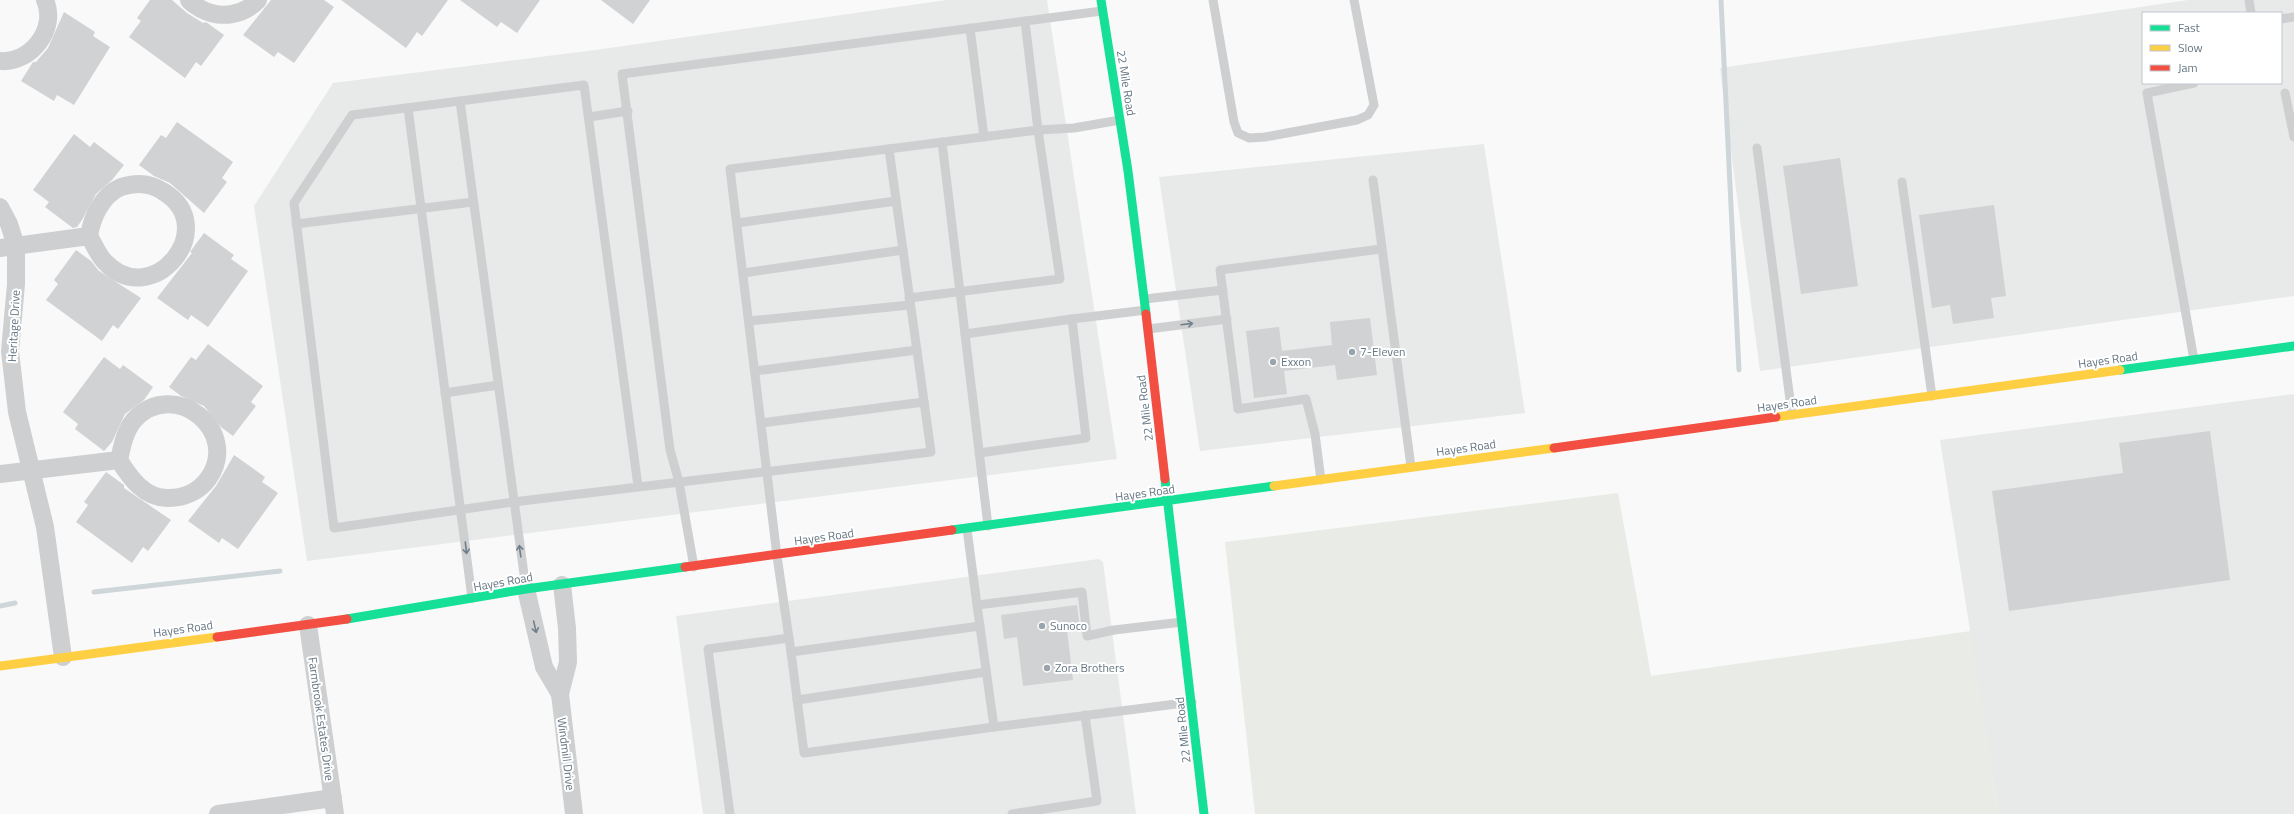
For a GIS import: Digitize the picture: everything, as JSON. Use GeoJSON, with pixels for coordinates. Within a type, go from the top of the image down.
{"type":"FeatureCollection","features":[{"type":"Feature","properties":{"kind":"main road","name":"22 Mile Road"},"geometry":{"type":"LineString","coordinates":[[1101,0],[1120,120],[1146,310],[1204,814]]}},
{"type":"Feature","properties":{"kind":"main road","name":"Hayes Road"},"geometry":{"type":"LineString","coordinates":[[0,666],[308,625],[526,590],[2294,346]]}},
{"type":"Feature","properties":{"kind":"street"},"geometry":{"type":"LineString","coordinates":[[0,60],[7,61],[22,57],[34,48],[43,36],[48,20],[45,0]]}},
{"type":"Feature","properties":{"kind":"street"},"geometry":{"type":"LineString","coordinates":[[189,0],[211,14],[233,15],[252,6],[258,0]]}},
{"type":"Feature","properties":{"kind":"street"},"geometry":{"type":"LineString","coordinates":[[133,184],[147,184],[170,195],[179,206],[185,223],[185,238],[181,251],[171,265],[154,275],[139,277],[119,272],[104,262],[89,236],[91,222],[107,197],[120,188],[133,184]]}},
{"type":"Feature","properties":{"kind":"street","name":"Heritage Drive"},"geometry":{"type":"LineString","coordinates":[[0,207],[9,224],[8,247],[16,284],[11,328],[11,358],[17,412],[45,527],[63,657]]}},
{"type":"Feature","properties":{"kind":"street"},"geometry":{"type":"LineString","coordinates":[[8,247],[89,236]]}},
{"type":"Feature","properties":{"kind":"street"},"geometry":{"type":"LineString","coordinates":[[164,404],[176,405],[192,410],[203,418],[212,430],[217,445],[217,457],[213,471],[202,486],[190,494],[176,498],[152,496],[136,484],[118,460],[127,432],[134,420],[148,410],[164,404]]}},
{"type":"Feature","properties":{"kind":"street"},"geometry":{"type":"LineString","coordinates":[[0,474],[118,460]]}},
{"type":"Feature","properties":{"kind":"street","name":"Windmill Drive"},"geometry":{"type":"LineString","coordinates":[[562,585],[567,628],[568,662],[560,694],[574,814]]}},
{"type":"Feature","properties":{"kind":"street","name":"Windmill Drive"},"geometry":{"type":"LineString","coordinates":[[526,590],[544,667],[560,694]]}},
{"type":"Feature","properties":{"kind":"street","name":"Farmbrook Estates Drive"},"geometry":{"type":"LineString","coordinates":[[308,625],[334,806]]}},
{"type":"Feature","properties":{"kind":"street"},"geometry":{"type":"LineString","coordinates":[[218,814],[334,806]]}},
{"type":"Feature","properties":{"kind":"lane"},"geometry":{"type":"LineString","coordinates":[[1213,0],[1234,122],[1238,133],[1249,138],[1265,137],[1349,121],[1368,114],[1374,105],[1354,0]]}},
{"type":"Feature","properties":{"kind":"lane"},"geometry":{"type":"LineString","coordinates":[[2249,0],[2251,12]]}},
{"type":"Feature","properties":{"kind":"lane"},"geometry":{"type":"LineString","coordinates":[[694,568],[680,482],[670,450],[628,111],[622,74],[1102,11]]}},
{"type":"Feature","properties":{"kind":"lane"},"geometry":{"type":"LineString","coordinates":[[2282,19],[2294,17]]}},
{"type":"Feature","properties":{"kind":"lane"},"geometry":{"type":"LineString","coordinates":[[749,322],[910,301],[959,292],[1060,279],[1024,21]]}},
{"type":"Feature","properties":{"kind":"lane"},"geometry":{"type":"LineString","coordinates":[[970,28],[984,137]]}},
{"type":"Feature","properties":{"kind":"lane"},"geometry":{"type":"LineString","coordinates":[[2189,84],[2146,93],[2194,360]]}},
{"type":"Feature","properties":{"kind":"lane"},"geometry":{"type":"LineString","coordinates":[[638,486],[584,85],[352,115],[294,203],[334,528],[513,502],[638,486],[767,473],[930,452],[889,149]]}},
{"type":"Feature","properties":{"kind":"lane"},"geometry":{"type":"LineString","coordinates":[[2285,93],[2294,137]]}},
{"type":"Feature","properties":{"kind":"lane"},"geometry":{"type":"LineString","coordinates":[[460,101],[526,590]]}},
{"type":"Feature","properties":{"kind":"lane"},"geometry":{"type":"LineString","coordinates":[[408,108],[472,599]]}},
{"type":"Feature","properties":{"kind":"lane"},"geometry":{"type":"LineString","coordinates":[[589,118],[628,111]]}},
{"type":"Feature","properties":{"kind":"lane"},"geometry":{"type":"LineString","coordinates":[[1120,120],[1074,128],[1038,130],[730,168],[777,556],[804,753],[1192,702]]}},
{"type":"Feature","properties":{"kind":"lane"},"geometry":{"type":"LineString","coordinates":[[942,142],[988,526]]}},
{"type":"Feature","properties":{"kind":"lane"},"geometry":{"type":"LineString","coordinates":[[1757,148],[1792,415]]}},
{"type":"Feature","properties":{"kind":"lane"},"geometry":{"type":"LineString","coordinates":[[1372,180],[1410,467]]}},
{"type":"Feature","properties":{"kind":"lane"},"geometry":{"type":"LineString","coordinates":[[1902,182],[1932,396]]}},
{"type":"Feature","properties":{"kind":"lane"},"geometry":{"type":"LineString","coordinates":[[737,223],[896,201]]}},
{"type":"Feature","properties":{"kind":"lane"},"geometry":{"type":"LineString","coordinates":[[296,224],[473,202]]}},
{"type":"Feature","properties":{"kind":"lane"},"geometry":{"type":"LineString","coordinates":[[1321,481],[1315,434],[1306,399],[1238,408],[1220,270],[1382,249]]}},
{"type":"Feature","properties":{"kind":"lane"},"geometry":{"type":"LineString","coordinates":[[743,273],[903,250]]}},
{"type":"Feature","properties":{"kind":"lane"},"geometry":{"type":"LineString","coordinates":[[1144,300],[1223,290]]}},
{"type":"Feature","properties":{"kind":"lane"},"geometry":{"type":"LineString","coordinates":[[965,334],[1146,310]]}},
{"type":"Feature","properties":{"kind":"lane"},"geometry":{"type":"LineString","coordinates":[[980,453],[1086,438],[1072,319]]}},
{"type":"Feature","properties":{"kind":"lane"},"geometry":{"type":"LineString","coordinates":[[1148,329],[1227,319]]}},
{"type":"Feature","properties":{"kind":"lane"},"geometry":{"type":"LineString","coordinates":[[755,371],[917,350]]}},
{"type":"Feature","properties":{"kind":"lane"},"geometry":{"type":"LineString","coordinates":[[445,393],[498,386]]}},
{"type":"Feature","properties":{"kind":"lane"},"geometry":{"type":"LineString","coordinates":[[761,424],[924,402]]}},
{"type":"Feature","properties":{"kind":"lane"},"geometry":{"type":"LineString","coordinates":[[966,529],[994,727]]}},
{"type":"Feature","properties":{"kind":"lane"},"geometry":{"type":"LineString","coordinates":[[977,605],[1082,592],[1087,636],[1114,630],[1182,622]]}},
{"type":"Feature","properties":{"kind":"lane"},"geometry":{"type":"LineString","coordinates":[[791,652],[980,626]]}},
{"type":"Feature","properties":{"kind":"lane"},"geometry":{"type":"LineString","coordinates":[[730,814],[708,650],[789,638]]}},
{"type":"Feature","properties":{"kind":"lane"},"geometry":{"type":"LineString","coordinates":[[797,700],[986,672]]}},
{"type":"Feature","properties":{"kind":"lane"},"geometry":{"type":"LineString","coordinates":[[1012,814],[1097,801],[1085,716]]}},
{"type":"Feature","properties":{"kind":"shaded area"},"geometry":{"type":"Polygon","coordinates":[[[947,0],[1047,0],[1117,459],[307,561],[254,206],[333,83],[595,50],[947,0]]]}},
{"type":"Feature","properties":{"kind":"shaded area"},"geometry":{"type":"Polygon","coordinates":[[[2188,0],[2294,0],[2294,296],[1760,371],[1720,68],[2188,0]]]}},
{"type":"Feature","properties":{"kind":"shaded area"},"geometry":{"type":"Polygon","coordinates":[[[1484,144],[1525,413],[1200,451],[1159,177],[1484,144]]]}},
{"type":"Feature","properties":{"kind":"shaded area"},"geometry":{"type":"Polygon","coordinates":[[[2294,394],[2294,814],[1999,814],[1940,440],[2294,394]]]}},
{"type":"Feature","properties":{"kind":"shaded area"},"geometry":{"type":"Polygon","coordinates":[[[1618,493],[1651,676],[1971,631],[1999,814],[1255,814],[1225,542],[1618,493]]]}},
{"type":"Feature","properties":{"kind":"shaded area"},"geometry":{"type":"Polygon","coordinates":[[[1099,559],[1103,562],[1136,814],[703,814],[676,616],[1099,559]]]}},
{"type":"Feature","properties":{"kind":"building"},"geometry":{"type":"Polygon","coordinates":[[[150,0],[172,0],[187,13],[203,23],[206,22],[224,35],[201,66],[196,62],[185,78],[129,37],[141,21],[137,18],[150,0]]]}},
{"type":"Feature","properties":{"kind":"building"},"geometry":{"type":"Polygon","coordinates":[[[271,0],[324,0],[334,7],[294,63],[278,52],[274,57],[243,35],[271,0]]]}},
{"type":"Feature","properties":{"kind":"building"},"geometry":{"type":"Polygon","coordinates":[[[341,0],[448,0],[422,36],[417,32],[406,48],[341,0]]]}},
{"type":"Feature","properties":{"kind":"building"},"geometry":{"type":"Polygon","coordinates":[[[460,0],[540,0],[517,33],[501,22],[497,27],[460,0]]]}},
{"type":"Feature","properties":{"kind":"building"},"geometry":{"type":"Polygon","coordinates":[[[601,0],[650,0],[633,24],[601,0]]]}},
{"type":"Feature","properties":{"kind":"building"},"geometry":{"type":"Polygon","coordinates":[[[64,12],[95,32],[93,36],[110,47],[74,105],[57,95],[54,101],[21,81],[33,62],[36,62],[48,48],[64,12]]]}},
{"type":"Feature","properties":{"kind":"building"},"geometry":{"type":"Polygon","coordinates":[[[177,122],[233,162],[222,178],[227,182],[204,213],[170,183],[154,176],[139,165],[161,135],[166,138],[177,122]]]}},
{"type":"Feature","properties":{"kind":"building"},"geometry":{"type":"Polygon","coordinates":[[[74,134],[90,147],[94,142],[124,165],[112,180],[96,194],[82,220],[77,227],[73,228],[45,207],[49,202],[33,190],[74,134]]]}},
{"type":"Feature","properties":{"kind":"building"},"geometry":{"type":"Polygon","coordinates":[[[1840,158],[1858,286],[1801,294],[1783,166],[1840,158]]]}},
{"type":"Feature","properties":{"kind":"building"},"geometry":{"type":"Polygon","coordinates":[[[1994,205],[2006,296],[1991,298],[1994,318],[1953,324],[1950,305],[1932,308],[1919,215],[1994,205]]]}},
{"type":"Feature","properties":{"kind":"building"},"geometry":{"type":"Polygon","coordinates":[[[204,233],[234,255],[231,259],[248,271],[208,327],[191,315],[188,320],[157,298],[192,253],[190,252],[204,233]]]}},
{"type":"Feature","properties":{"kind":"building"},"geometry":{"type":"Polygon","coordinates":[[[76,250],[91,261],[99,271],[141,298],[118,329],[113,325],[102,341],[46,300],[58,284],[54,280],[76,250]]]}},
{"type":"Feature","properties":{"kind":"building"},"geometry":{"type":"Polygon","coordinates":[[[1370,318],[1377,375],[1337,380],[1335,365],[1284,371],[1287,394],[1254,398],[1246,331],[1279,327],[1282,351],[1332,345],[1330,322],[1370,318]]]}},
{"type":"Feature","properties":{"kind":"building"},"geometry":{"type":"Polygon","coordinates":[[[208,344],[263,386],[251,402],[256,406],[233,436],[221,427],[204,406],[181,396],[169,387],[191,357],[196,360],[208,344]]]}},
{"type":"Feature","properties":{"kind":"building"},"geometry":{"type":"Polygon","coordinates":[[[104,357],[120,369],[123,365],[153,387],[144,400],[125,414],[112,442],[104,451],[75,429],[78,424],[63,412],[104,357]]]}},
{"type":"Feature","properties":{"kind":"building"},"geometry":{"type":"Polygon","coordinates":[[[2210,431],[2230,580],[2009,611],[1992,491],[2123,473],[2119,443],[2210,431]]]}},
{"type":"Feature","properties":{"kind":"building"},"geometry":{"type":"Polygon","coordinates":[[[234,455],[265,477],[262,482],[278,493],[238,549],[222,538],[219,543],[188,521],[216,486],[234,455]]]}},
{"type":"Feature","properties":{"kind":"building"},"geometry":{"type":"Polygon","coordinates":[[[106,472],[124,485],[124,488],[171,520],[148,551],[143,547],[132,563],[76,522],[88,505],[84,502],[106,472]]]}},
{"type":"Feature","properties":{"kind":"building"},"geometry":{"type":"Polygon","coordinates":[[[1077,605],[1080,629],[1067,630],[1073,680],[1023,686],[1017,637],[1004,639],[1001,615],[1077,605]]]}},
{"type":"Feature","properties":{"kind":"waterway"},"geometry":{"type":"LineString","coordinates":[[1721,0],[1739,370]]}},
{"type":"Feature","properties":{"kind":"waterway"},"geometry":{"type":"LineString","coordinates":[[94,592],[280,571]]}},
{"type":"Feature","properties":{"kind":"waterway"},"geometry":{"type":"LineString","coordinates":[[0,606],[15,603]]}},
{"type":"Feature","properties":{"kind":"traffic: fast"},"geometry":{"type":"LineString","coordinates":[[1101,0],[1128,171],[1146,314]]}},
{"type":"Feature","properties":{"kind":"traffic: fast"},"geometry":{"type":"LineString","coordinates":[[2120,370],[2294,346]]}},
{"type":"Feature","properties":{"kind":"traffic: fast"},"geometry":{"type":"LineString","coordinates":[[1165,479],[1204,814]]}},
{"type":"Feature","properties":{"kind":"traffic: fast"},"geometry":{"type":"LineString","coordinates":[[952,530],[1274,486]]}},
{"type":"Feature","properties":{"kind":"traffic: fast"},"geometry":{"type":"LineString","coordinates":[[347,619],[526,589],[685,567]]}},
{"type":"Feature","properties":{"kind":"traffic: slow"},"geometry":{"type":"LineString","coordinates":[[1776,417],[2120,370]]}},
{"type":"Feature","properties":{"kind":"traffic: slow"},"geometry":{"type":"LineString","coordinates":[[1274,486],[1554,448]]}},
{"type":"Feature","properties":{"kind":"traffic: slow"},"geometry":{"type":"LineString","coordinates":[[0,666],[217,637]]}},
{"type":"Feature","properties":{"kind":"traffic: jam"},"geometry":{"type":"LineString","coordinates":[[1146,314],[1165,479]]}},
{"type":"Feature","properties":{"kind":"traffic: jam"},"geometry":{"type":"LineString","coordinates":[[1554,448],[1776,417]]}},
{"type":"Feature","properties":{"kind":"traffic: jam"},"geometry":{"type":"LineString","coordinates":[[685,567],[952,530]]}},
{"type":"Feature","properties":{"kind":"traffic: jam"},"geometry":{"type":"LineString","coordinates":[[217,637],[347,619]]}},
{"type":"Feature","properties":{"kind":"place","name":"7-Eleven"},"geometry":{"type":"Point","coordinates":[1352,352]}},
{"type":"Feature","properties":{"kind":"place","name":"Exxon"},"geometry":{"type":"Point","coordinates":[1273,362]}},
{"type":"Feature","properties":{"kind":"place","name":"Sunoco"},"geometry":{"type":"Point","coordinates":[1042,626]}},
{"type":"Feature","properties":{"kind":"place","name":"Zora Brothers"},"geometry":{"type":"Point","coordinates":[1047,668]}}]}
